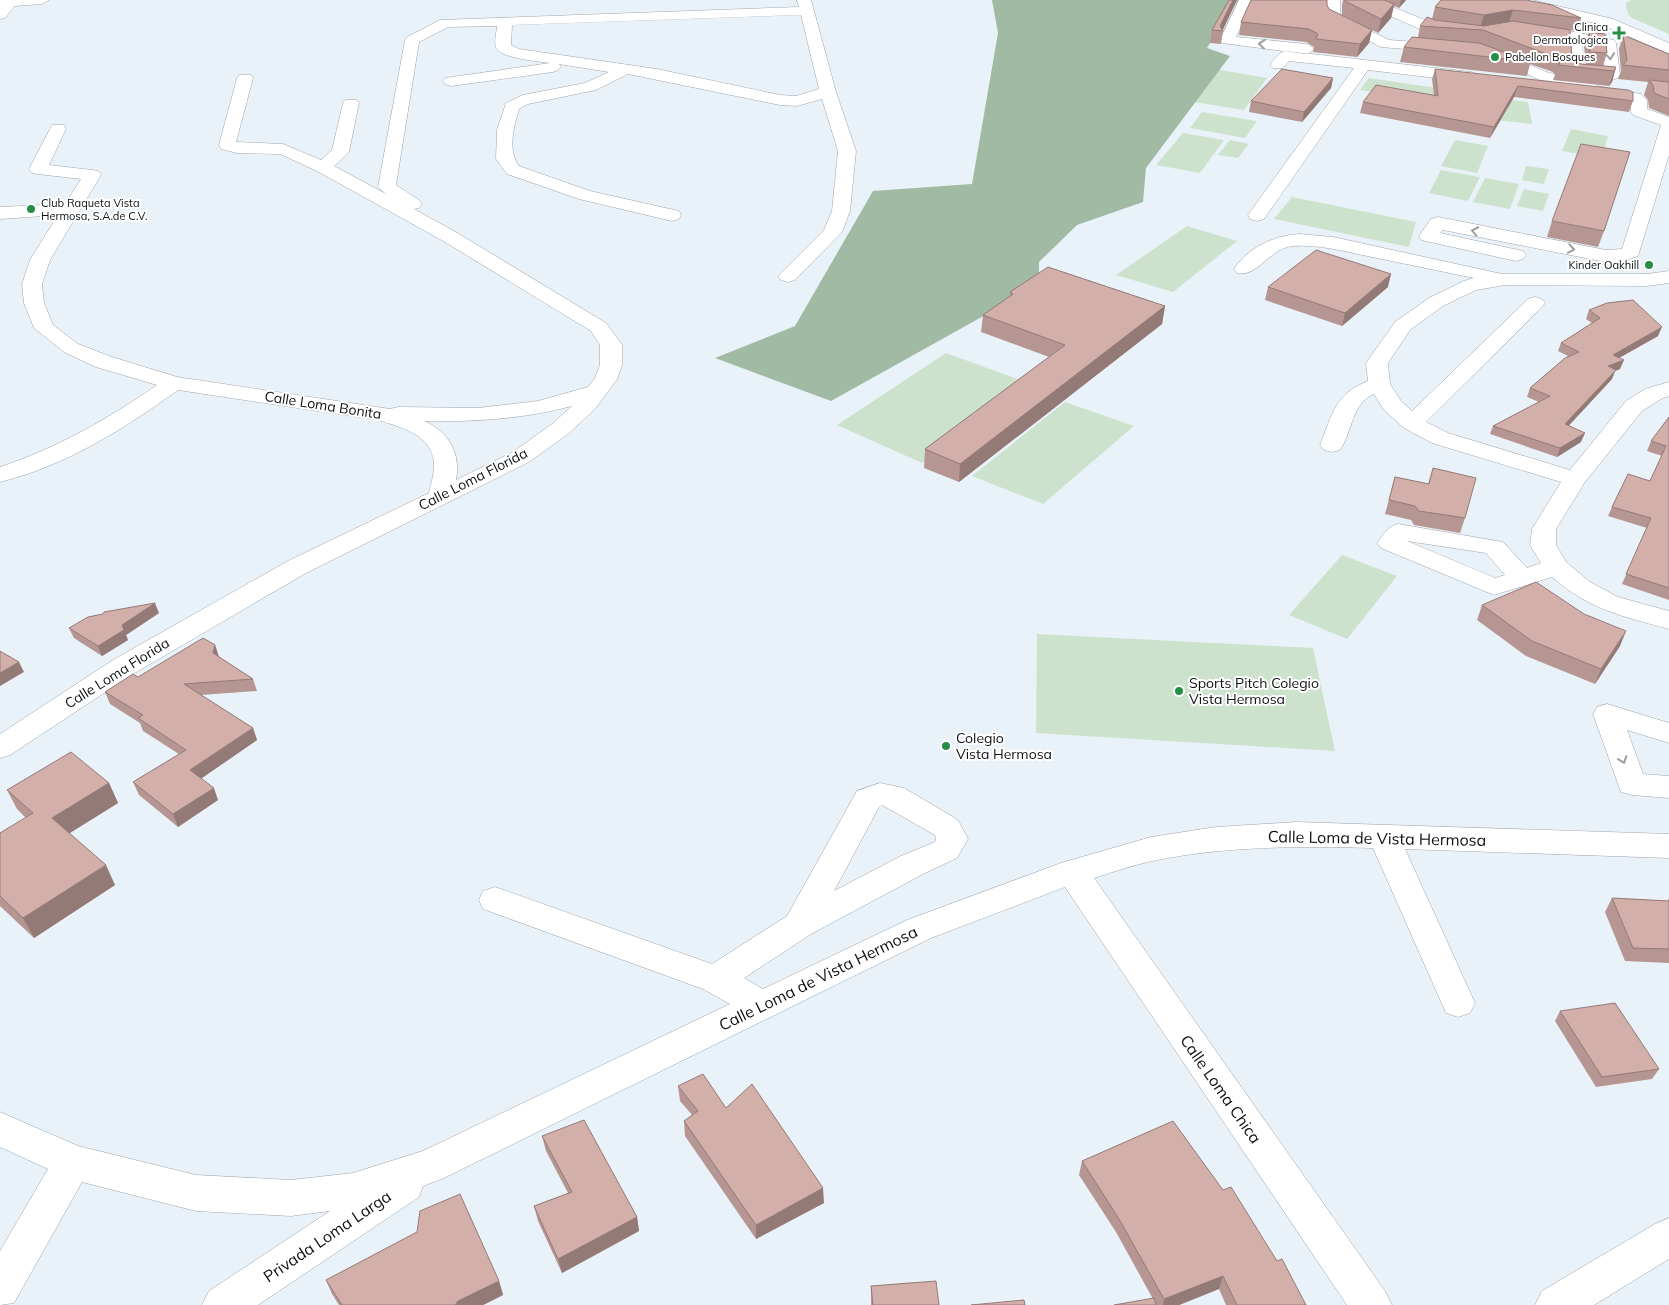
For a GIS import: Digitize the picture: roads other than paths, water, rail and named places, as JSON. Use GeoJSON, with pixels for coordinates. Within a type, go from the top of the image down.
{"type":"FeatureCollection","features":[{"type":"Feature","properties":{"kind":"street"},"geometry":{"type":"LineString","coordinates":[[0,15],[5,3],[42,0]]}},
{"type":"Feature","properties":{"kind":"street"},"geometry":{"type":"LineString","coordinates":[[1246,0],[1227,40],[1385,57],[1386,44]]}},
{"type":"Feature","properties":{"kind":"street"},"geometry":{"type":"LineString","coordinates":[[1333,0],[1333,18],[1386,44],[1460,49]]}},
{"type":"Feature","properties":{"kind":"street"},"geometry":{"type":"LineString","coordinates":[[1345,0],[1368,2],[1432,28],[1470,33]]}},
{"type":"Feature","properties":{"kind":"street"},"geometry":{"type":"LineString","coordinates":[[1514,0],[1608,22],[1669,49]]}},
{"type":"Feature","properties":{"kind":"street"},"geometry":{"type":"LineString","coordinates":[[458,224],[415,205],[387,187],[412,40],[445,23],[805,5],[828,92],[847,151],[841,211],[833,232],[788,276]]}},
{"type":"Feature","properties":{"kind":"street"},"geometry":{"type":"LineString","coordinates":[[1604,6],[1605,18],[1608,22]]}},
{"type":"Feature","properties":{"kind":"street"},"geometry":{"type":"LineString","coordinates":[[505,21],[503,47],[506,50],[578,63],[657,74],[780,100],[797,101],[828,92]]}},
{"type":"Feature","properties":{"kind":"street"},"geometry":{"type":"LineString","coordinates":[[1518,30],[1574,36],[1609,43],[1612,75],[1577,72],[1574,36]]}},
{"type":"Feature","properties":{"kind":"street"},"geometry":{"type":"LineString","coordinates":[[1482,49],[1556,77],[1651,91],[1553,79],[1482,49]]}},
{"type":"Feature","properties":{"kind":"street"},"geometry":{"type":"LineString","coordinates":[[1278,65],[1285,56],[1483,78],[1456,74]]}},
{"type":"Feature","properties":{"kind":"street"},"geometry":{"type":"LineString","coordinates":[[1507,57],[1576,66]]}},
{"type":"Feature","properties":{"kind":"street"},"geometry":{"type":"LineString","coordinates":[[1260,62],[1316,71]]}},
{"type":"Feature","properties":{"kind":"street"},"geometry":{"type":"LineString","coordinates":[[450,81],[578,63]]}},
{"type":"Feature","properties":{"kind":"street"},"geometry":{"type":"LineString","coordinates":[[1257,215],[1364,65]]}},
{"type":"Feature","properties":{"kind":"street"},"geometry":{"type":"LineString","coordinates":[[627,69],[590,87],[523,100],[512,106],[505,130],[504,159],[513,170],[547,184],[627,206],[672,215]]}},
{"type":"Feature","properties":{"kind":"street","name":"Calle Loma Florida"},"geometry":{"type":"LineString","coordinates":[[0,748],[123,667],[297,567],[521,457],[560,429],[587,404],[606,379],[612,365],[611,345],[598,327],[452,238],[324,167],[283,149],[237,148],[227,145],[246,78]]}},
{"type":"Feature","properties":{"kind":"street"},"geometry":{"type":"LineString","coordinates":[[1505,279],[1520,248],[1606,256],[1620,256],[1631,252],[1669,124],[1639,112],[1639,100],[1635,97],[1518,82],[1651,91]]}},
{"type":"Feature","properties":{"kind":"street"},"geometry":{"type":"LineString","coordinates":[[324,167],[340,152],[351,104]]}},
{"type":"Feature","properties":{"kind":"street","name":"Calle Loma Bonita"},"geometry":{"type":"LineString","coordinates":[[58,129],[38,169],[92,175],[40,260],[32,284],[34,303],[44,328],[71,348],[104,362],[174,383],[381,414],[411,424],[432,434],[443,446],[446,463],[441,496]]}},
{"type":"Feature","properties":{"kind":"street"},"geometry":{"type":"LineString","coordinates":[[0,213],[71,209]]}},
{"type":"Feature","properties":{"kind":"street"},"geometry":{"type":"LineString","coordinates":[[1244,269],[1270,247],[1284,242],[1307,240],[1333,243],[1505,279]]}},
{"type":"Feature","properties":{"kind":"street"},"geometry":{"type":"LineString","coordinates":[[1575,479],[1440,438],[1412,423],[1392,404],[1379,384],[1377,363],[1402,326],[1436,302],[1471,285],[1505,279],[1647,280],[1669,277]]}},
{"type":"Feature","properties":{"kind":"street"},"geometry":{"type":"LineString","coordinates":[[1412,423],[1535,303]]}},
{"type":"Feature","properties":{"kind":"street"},"geometry":{"type":"LineString","coordinates":[[0,475],[32,465],[86,440],[132,414],[174,383]]}},
{"type":"Feature","properties":{"kind":"street"},"geometry":{"type":"LineString","coordinates":[[1332,445],[1348,403],[1360,392],[1379,384]]}},
{"type":"Feature","properties":{"kind":"street"},"geometry":{"type":"LineString","coordinates":[[1669,389],[1653,394],[1634,406],[1575,479],[1544,529],[1544,545],[1556,567],[1581,588],[1609,603],[1669,620]]}},
{"type":"Feature","properties":{"kind":"street"},"geometry":{"type":"LineString","coordinates":[[381,414],[478,415],[539,408],[596,392]]}},
{"type":"Feature","properties":{"kind":"street"},"geometry":{"type":"LineString","coordinates":[[1522,578],[1556,567]]}},
{"type":"Feature","properties":{"kind":"street"},"geometry":{"type":"LineString","coordinates":[[1669,733],[1607,714],[1632,784],[1669,786]]}},
{"type":"Feature","properties":{"kind":"street"},"geometry":{"type":"LineString","coordinates":[[715,980],[799,925],[912,865],[946,850],[952,839],[947,828],[893,796],[880,794],[868,799],[799,925]]}},
{"type":"Feature","properties":{"kind":"street","name":"Calle Loma de Vista Hermosa"},"geometry":{"type":"LineString","coordinates":[[0,1129],[74,1162],[196,1193],[291,1198],[353,1191],[431,1166],[919,929],[1072,872],[1151,849],[1216,839],[1296,834],[1669,846]]}},
{"type":"Feature","properties":{"kind":"street"},"geometry":{"type":"LineString","coordinates":[[1384,837],[1458,1003]]}},
{"type":"Feature","properties":{"kind":"street","name":"Calle Loma Chica"},"geometry":{"type":"LineString","coordinates":[[1072,872],[1371,1305]]}},
{"type":"Feature","properties":{"kind":"street"},"geometry":{"type":"LineString","coordinates":[[496,900],[715,980],[762,1005]]}},
{"type":"Feature","properties":{"kind":"street"},"geometry":{"type":"LineString","coordinates":[[0,1288],[74,1162]]}},
{"type":"Feature","properties":{"kind":"street","name":"Privada Loma Larga"},"geometry":{"type":"LineString","coordinates":[[223,1305],[431,1166]]}},
{"type":"Feature","properties":{"kind":"street"},"geometry":{"type":"LineString","coordinates":[[1556,1305],[1669,1237]]}},
{"type":"Feature","properties":{"kind":"place","name":"Clinica Dermatologica"},"geometry":{"type":"Point","coordinates":[1619,33]}},
{"type":"Feature","properties":{"kind":"place","name":"Pabellon Bosques"},"geometry":{"type":"Point","coordinates":[1495,57]}},
{"type":"Feature","properties":{"kind":"place","name":"Club Raqueta Vista Hermosa, S.A.de C.V."},"geometry":{"type":"Point","coordinates":[31,209]}},
{"type":"Feature","properties":{"kind":"place","name":"Kinder Oakhill"},"geometry":{"type":"Point","coordinates":[1649,265]}},
{"type":"Feature","properties":{"kind":"place","name":"Sports Pitch Colegio Vista Hermosa"},"geometry":{"type":"Point","coordinates":[1179,691]}},
{"type":"Feature","properties":{"kind":"place","name":"Colegio Vista Hermosa"},"geometry":{"type":"Point","coordinates":[946,746]}}]}
